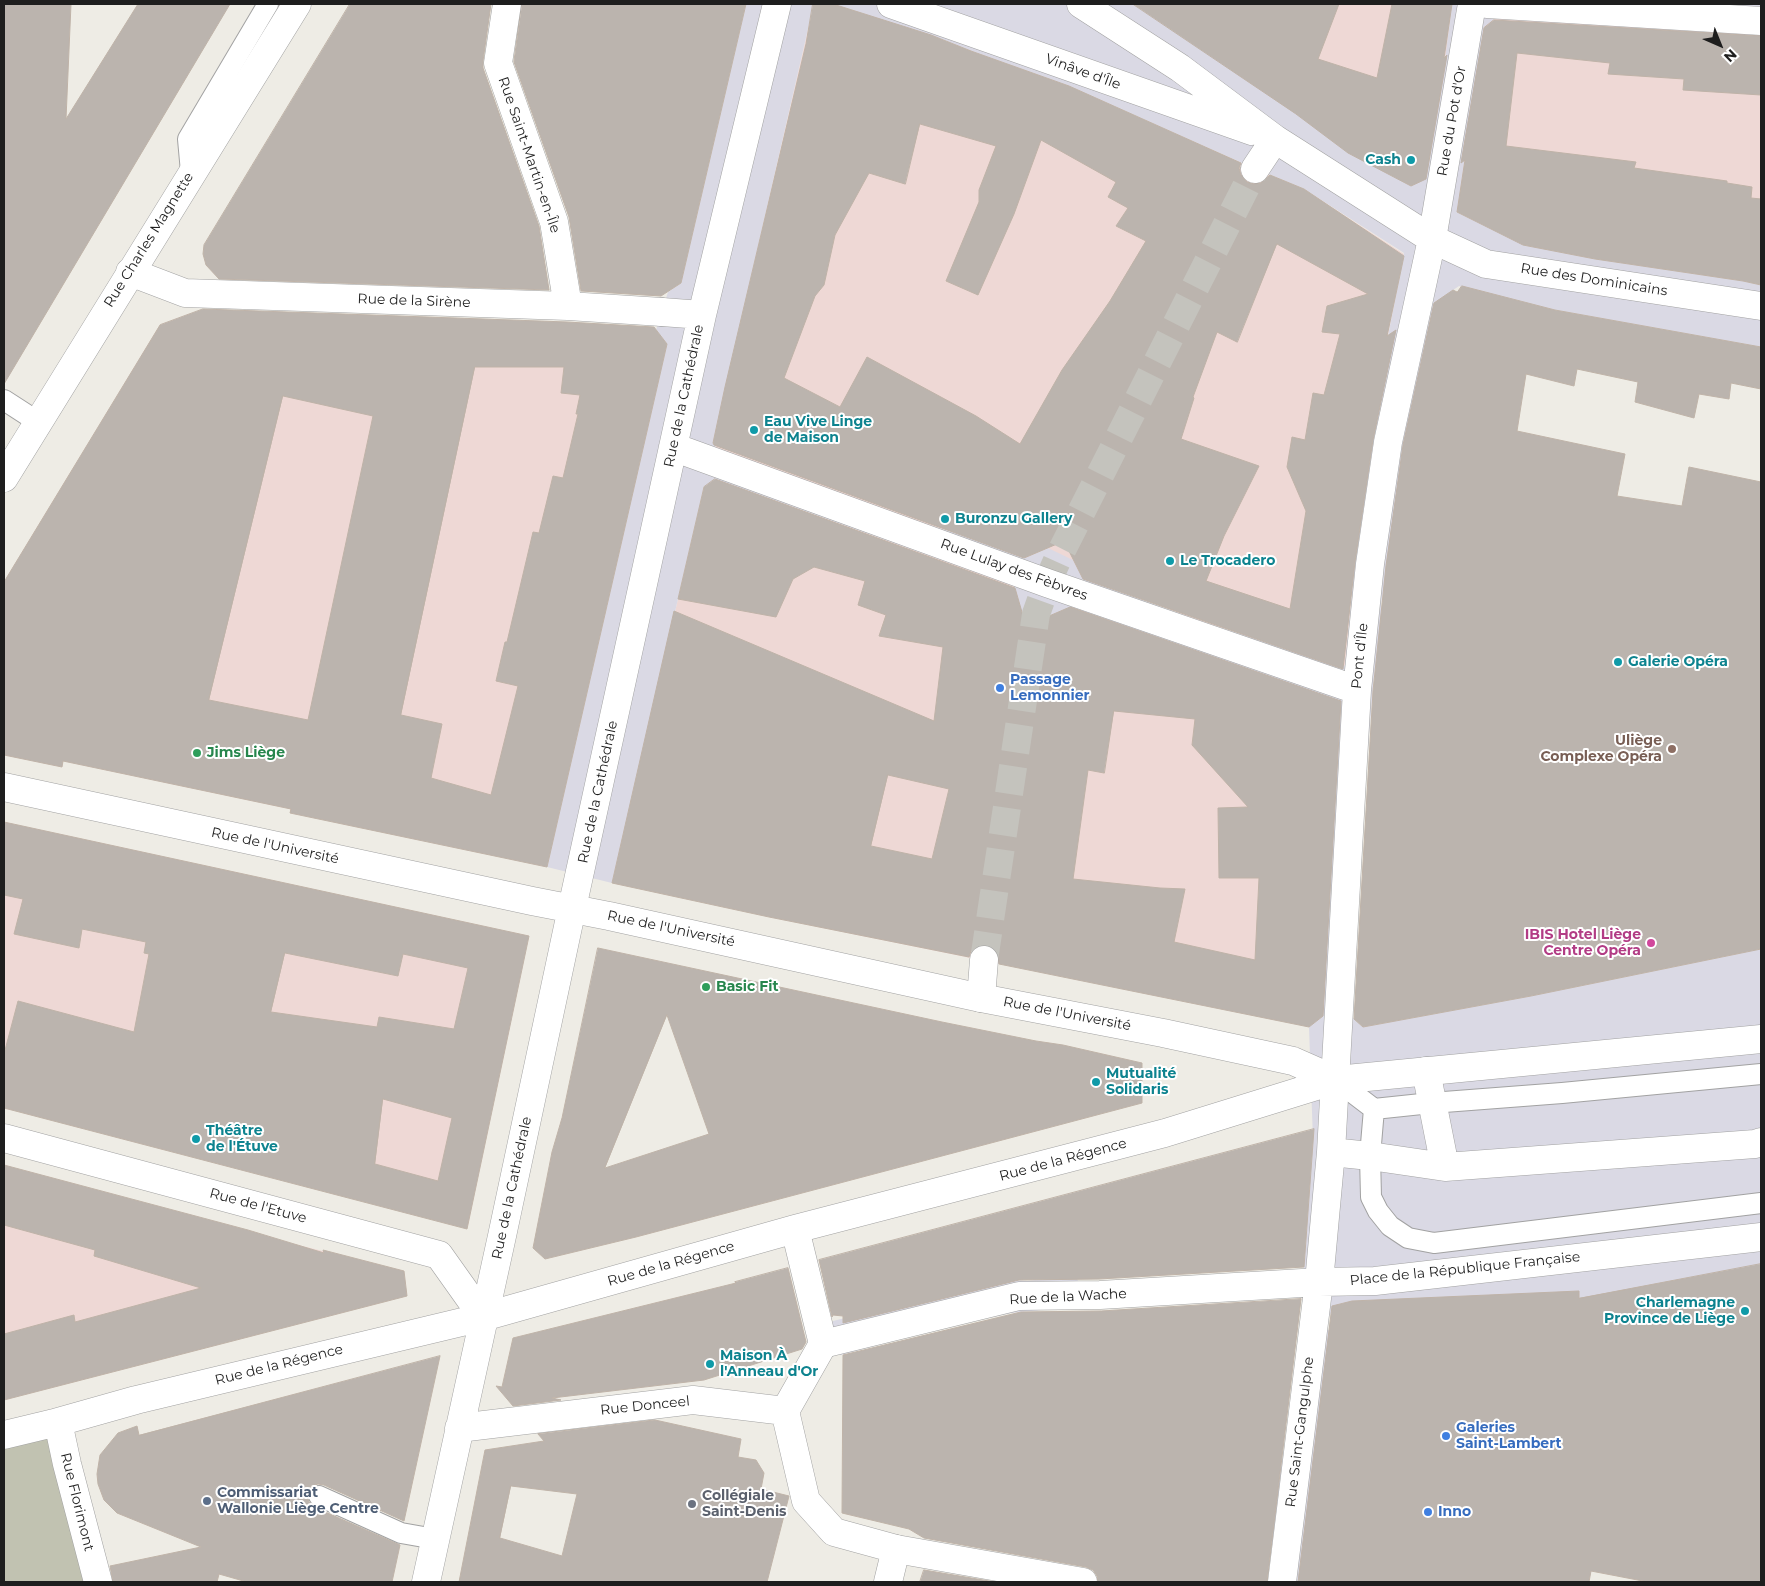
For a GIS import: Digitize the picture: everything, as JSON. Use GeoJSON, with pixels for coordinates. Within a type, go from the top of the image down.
{"type":"FeatureCollection","features":[{"type":"Feature","properties":{"kind":"street","name":"Rue Charles Magnette"},"geometry":{"type":"LineString","coordinates":[[4,478],[191,172],[297,4]]}},
{"type":"Feature","properties":{"kind":"street","name":"Rue Saint-Martin-en-Île"},"geometry":{"type":"LineString","coordinates":[[506,4],[498,63],[554,222],[568,306]]}},
{"type":"Feature","properties":{"kind":"street","name":"Rue de la Cathédrale"},"geometry":{"type":"LineString","coordinates":[[426,1582],[702,316],[777,4]]}},
{"type":"Feature","properties":{"kind":"street","name":"Vinâve d'Île"},"geometry":{"type":"LineString","coordinates":[[892,4],[1275,139]]}},
{"type":"Feature","properties":{"kind":"street","name":"Vinâve d'Île"},"geometry":{"type":"LineString","coordinates":[[1081,4],[1180,68],[1275,139],[1432,239]]}},
{"type":"Feature","properties":{"kind":"street","name":"Rue du Pot d'Or"},"geometry":{"type":"LineString","coordinates":[[1432,239],[1472,4]]}},
{"type":"Feature","properties":{"kind":"street"},"geometry":{"type":"LineString","coordinates":[[1487,4],[1761,21]]}},
{"type":"Feature","properties":{"kind":"street"},"geometry":{"type":"LineString","coordinates":[[1256,169],[1275,139]]}},
{"type":"Feature","properties":{"kind":"street","name":"Rue des Dominicains"},"geometry":{"type":"LineString","coordinates":[[1432,239],[1486,264],[1761,306]]}},
{"type":"Feature","properties":{"kind":"street","name":"Pont d'Île"},"geometry":{"type":"LineString","coordinates":[[1336,1080],[1336,1044],[1344,944],[1356,690],[1370,564],[1388,442],[1432,239]]}},
{"type":"Feature","properties":{"kind":"street","name":"Rue de la Sirène"},"geometry":{"type":"LineString","coordinates":[[130,272],[185,293],[568,306],[702,316]]}},
{"type":"Feature","properties":{"kind":"street","name":"Rue Lulay des Fèbvres"},"geometry":{"type":"LineString","coordinates":[[673,447],[1039,580],[1356,690]]}},
{"type":"Feature","properties":{"kind":"street","name":"Rue de l'Université"},"geometry":{"type":"LineString","coordinates":[[4,788],[572,908],[981,998],[1293,1061],[1336,1080]]}},
{"type":"Feature","properties":{"kind":"street"},"geometry":{"type":"LineString","coordinates":[[981,998],[984,960]]}},
{"type":"Feature","properties":{"kind":"street"},"geometry":{"type":"LineString","coordinates":[[1319,1282],[1336,1080],[1761,1039]]}},
{"type":"Feature","properties":{"kind":"street"},"geometry":{"type":"LineString","coordinates":[[1426,1071],[1445,1167]]}},
{"type":"Feature","properties":{"kind":"street","name":"Rue de la Régence"},"geometry":{"type":"LineString","coordinates":[[4,1435],[136,1400],[483,1317],[795,1229],[1166,1133],[1336,1080]]}},
{"type":"Feature","properties":{"kind":"street","name":"Rue de l'Etuve"},"geometry":{"type":"LineString","coordinates":[[4,1138],[439,1255],[483,1317]]}},
{"type":"Feature","properties":{"kind":"street"},"geometry":{"type":"LineString","coordinates":[[1331,1152],[1445,1167],[1759,1146]]}},
{"type":"Feature","properties":{"kind":"street"},"geometry":{"type":"LineString","coordinates":[[795,1229],[823,1344],[785,1411],[806,1501],[834,1532],[896,1549],[1083,1582]]}},
{"type":"Feature","properties":{"kind":"street","name":"Place de la République Française"},"geometry":{"type":"LineString","coordinates":[[1319,1282],[1375,1281],[1761,1237]]}},
{"type":"Feature","properties":{"kind":"street","name":"Rue de la Wache"},"geometry":{"type":"LineString","coordinates":[[823,1344],[1019,1296],[1100,1295],[1319,1282]]}},
{"type":"Feature","properties":{"kind":"street","name":"Rue Saint-Gangulphe"},"geometry":{"type":"LineString","coordinates":[[1282,1582],[1319,1282]]}},
{"type":"Feature","properties":{"kind":"street","name":"Rue Donceel"},"geometry":{"type":"LineString","coordinates":[[460,1428],[692,1400],[785,1411]]}},
{"type":"Feature","properties":{"kind":"street","name":"Rue Florimont"},"geometry":{"type":"LineString","coordinates":[[58,1422],[98,1582]]}},
{"type":"Feature","properties":{"kind":"street"},"geometry":{"type":"LineString","coordinates":[[888,1582],[896,1549]]}},
{"type":"Feature","properties":{"kind":"lane"},"geometry":{"type":"LineString","coordinates":[[191,172],[188,139],[268,4]]}},
{"type":"Feature","properties":{"kind":"lane"},"geometry":{"type":"LineString","coordinates":[[4,400],[38,422]]}},
{"type":"Feature","properties":{"kind":"lane"},"geometry":{"type":"LineString","coordinates":[[1336,1080],[1374,1109],[1761,1074]]}},
{"type":"Feature","properties":{"kind":"lane"},"geometry":{"type":"LineString","coordinates":[[1374,1109],[1370,1156],[1371,1197],[1378,1212],[1390,1226],[1408,1238],[1434,1243],[1761,1203]]}},
{"type":"Feature","properties":{"kind":"lane"},"geometry":{"type":"LineString","coordinates":[[319,1496],[401,1533],[435,1539]]}},
{"type":"Feature","properties":{"kind":"shaded area"},"geometry":{"type":"Polygon","coordinates":[[[746,4],[820,4],[813,7],[713,443],[717,449],[918,522],[956,533],[1025,558],[1048,548],[1073,560],[1082,577],[1086,579],[1200,621],[1343,667],[1345,665],[1352,593],[1354,540],[1387,341],[1404,253],[1304,189],[1066,85],[944,40],[833,4],[1133,4],[1389,174],[1411,186],[1425,179],[1441,92],[1452,4],[1761,5],[1761,34],[1497,17],[1484,27],[1457,212],[1524,245],[1595,259],[1761,285],[1761,347],[1555,310],[1459,286],[1446,295],[1381,603],[1381,625],[1374,677],[1366,771],[1356,924],[1353,1018],[1363,1027],[1531,996],[1761,949],[1761,1267],[1754,1266],[1729,1270],[1579,1299],[1579,1292],[1339,1304],[1329,1316],[1325,1330],[1332,1330],[1298,1582],[1271,1582],[1273,1515],[1310,1296],[1082,1306],[1011,1313],[930,1331],[841,1355],[823,1344],[833,1321],[1002,1279],[1027,1281],[1077,1275],[1079,1289],[1303,1277],[1313,1140],[1309,1027],[1321,1017],[1325,964],[1172,644],[1072,607],[1049,616],[1021,611],[1014,586],[715,479],[704,487],[612,883],[547,867],[667,344],[656,330],[668,292],[681,283],[746,4]]]}},
{"type":"Feature","properties":{"kind":"shaded area"},"geometry":{"type":"Polygon","coordinates":[[[820,4],[834,4],[892,22],[1066,85],[1304,189],[1404,254],[1387,341],[1352,593],[1345,666],[1343,667],[1200,621],[1112,588],[1076,608],[1204,656],[1321,1017],[1309,1027],[769,917],[612,883],[704,487],[715,479],[1009,584],[1020,556],[806,482],[717,449],[713,443],[813,7],[820,4]]]}},
{"type":"Feature","properties":{"kind":"shaded area"},"geometry":{"type":"Polygon","coordinates":[[[1133,4],[1761,4],[1761,285],[1595,259],[1523,245],[1457,212],[1389,174],[1133,4]]]}},
{"type":"Feature","properties":{"kind":"shaded area"},"geometry":{"type":"Polygon","coordinates":[[[195,312],[656,330],[667,344],[547,867],[290,813],[290,809],[63,761],[62,767],[4,755],[4,582],[160,325],[195,312]]]}},
{"type":"Feature","properties":{"kind":"shaded area"},"geometry":{"type":"Polygon","coordinates":[[[4,822],[529,936],[468,1225],[461,1227],[4,1108],[4,822]]]}},
{"type":"Feature","properties":{"kind":"shaded area"},"geometry":{"type":"Polygon","coordinates":[[[4,1166],[286,1242],[404,1271],[407,1296],[4,1400],[4,1166]]]}},
{"type":"Feature","properties":{"kind":"shaded area"},"geometry":{"type":"Polygon","coordinates":[[[57,1424],[97,1582],[4,1582],[4,1438],[57,1424]]]}},
{"type":"Feature","properties":{"kind":"building"},"geometry":{"type":"Polygon","coordinates":[[[4,4],[71,4],[66,119],[138,4],[230,4],[4,384],[4,4]]]}},
{"type":"Feature","properties":{"kind":"building"},"geometry":{"type":"Polygon","coordinates":[[[350,4],[491,4],[483,68],[539,226],[549,290],[219,279],[206,265],[203,254],[204,245],[350,4]]]}},
{"type":"Feature","properties":{"kind":"building"},"geometry":{"type":"Polygon","coordinates":[[[522,4],[746,4],[681,283],[661,296],[581,291],[569,217],[514,62],[522,4]]]}},
{"type":"Feature","properties":{"kind":"building"},"geometry":{"type":"Polygon","coordinates":[[[813,4],[833,4],[931,35],[1069,86],[1241,163],[1239,168],[1241,175],[1247,182],[1261,183],[1270,175],[1304,189],[1404,256],[1387,336],[1396,330],[1373,440],[1355,562],[1343,669],[1083,579],[1064,541],[1024,558],[714,445],[725,387],[806,44],[813,4]],[[920,124],[905,184],[869,173],[835,235],[824,285],[815,296],[784,378],[840,407],[867,357],[976,416],[1020,444],[1062,370],[1110,301],[1146,241],[1116,226],[1128,208],[1108,197],[1116,182],[1041,140],[1014,214],[978,295],[946,281],[979,202],[979,190],[996,146],[920,124]],[[1277,244],[1237,342],[1217,332],[1193,397],[1181,439],[1259,466],[1224,536],[1206,581],[1290,609],[1306,511],[1287,467],[1292,437],[1305,440],[1313,393],[1324,395],[1340,334],[1322,332],[1327,306],[1368,294],[1277,244]]]}},
{"type":"Feature","properties":{"kind":"building"},"geometry":{"type":"Polygon","coordinates":[[[1133,4],[1339,4],[1318,59],[1377,78],[1392,4],[1452,4],[1444,58],[1447,55],[1426,179],[1411,186],[1348,153],[1296,114],[1133,4]]]}},
{"type":"Feature","properties":{"kind":"building"},"geometry":{"type":"Polygon","coordinates":[[[1494,20],[1761,36],[1761,95],[1683,90],[1684,79],[1608,74],[1610,63],[1517,53],[1506,146],[1636,162],[1634,168],[1727,181],[1727,183],[1752,187],[1751,198],[1761,199],[1761,285],[1595,259],[1523,245],[1457,212],[1465,160],[1461,163],[1484,28],[1494,20]]]}},
{"type":"Feature","properties":{"kind":"building","name":"Galerie Opéra"},"geometry":{"type":"Polygon","coordinates":[[[1462,286],[1555,310],[1761,347],[1761,389],[1731,383],[1729,399],[1699,394],[1694,418],[1635,402],[1638,382],[1577,369],[1574,386],[1526,374],[1517,431],[1625,454],[1617,496],[1682,506],[1689,467],[1761,482],[1761,949],[1531,996],[1363,1027],[1354,1019],[1373,691],[1386,566],[1403,445],[1434,303],[1453,290],[1457,292],[1462,286]]]}},
{"type":"Feature","properties":{"kind":"building"},"geometry":{"type":"Polygon","coordinates":[[[203,309],[567,322],[654,327],[667,344],[547,867],[290,813],[291,809],[63,761],[62,767],[4,755],[4,582],[160,325],[203,309]],[[475,367],[401,715],[442,724],[431,778],[491,795],[518,686],[496,681],[533,532],[539,533],[553,476],[563,478],[578,414],[576,414],[580,395],[561,393],[564,367],[475,367]],[[283,396],[209,700],[308,720],[373,416],[283,396]]]}},
{"type":"Feature","properties":{"kind":"building"},"geometry":{"type":"Polygon","coordinates":[[[715,479],[1015,588],[1026,626],[1070,607],[1341,701],[1323,1016],[1309,1027],[999,964],[998,953],[993,947],[986,945],[977,946],[971,951],[969,957],[612,883],[674,611],[934,721],[943,647],[879,636],[886,615],[858,605],[865,581],[814,567],[793,579],[776,617],[678,599],[704,487],[715,479]],[[1114,711],[1104,773],[1088,770],[1073,879],[1185,889],[1174,942],[1255,960],[1259,878],[1219,878],[1218,808],[1248,807],[1192,745],[1195,719],[1114,711]],[[888,775],[871,846],[932,859],[949,789],[888,775]]]}},
{"type":"Feature","properties":{"kind":"building"},"geometry":{"type":"Polygon","coordinates":[[[4,822],[529,936],[467,1229],[4,1108],[4,1054],[18,1001],[134,1032],[149,954],[144,953],[146,942],[82,929],[79,948],[14,934],[23,899],[4,895],[4,822]],[[285,953],[271,1012],[377,1027],[379,1017],[454,1029],[468,968],[403,954],[398,976],[285,953]],[[383,1099],[375,1164],[438,1181],[452,1118],[383,1099]]]}},
{"type":"Feature","properties":{"kind":"building"},"geometry":{"type":"Polygon","coordinates":[[[598,948],[1142,1063],[1142,1103],[636,1237],[545,1259],[533,1248],[552,1152],[562,1118],[598,948]],[[667,1015],[605,1168],[709,1134],[667,1015]]]}},
{"type":"Feature","properties":{"kind":"building"},"geometry":{"type":"Polygon","coordinates":[[[1314,1129],[1304,1267],[1099,1279],[1019,1280],[843,1323],[843,1316],[833,1315],[832,1317],[819,1260],[1314,1129]]]}},
{"type":"Feature","properties":{"kind":"building"},"geometry":{"type":"Polygon","coordinates":[[[4,1165],[248,1230],[324,1253],[323,1250],[404,1271],[407,1296],[4,1400],[4,1334],[74,1315],[75,1322],[201,1288],[94,1256],[95,1250],[4,1225],[4,1165]]]}},
{"type":"Feature","properties":{"kind":"building"},"geometry":{"type":"Polygon","coordinates":[[[1761,1264],[1761,1582],[1648,1582],[1591,1571],[1589,1582],[1298,1582],[1332,1306],[1352,1301],[1579,1291],[1579,1298],[1761,1264]]]}},
{"type":"Feature","properties":{"kind":"building"},"geometry":{"type":"Polygon","coordinates":[[[788,1268],[806,1342],[802,1349],[704,1380],[552,1398],[561,1400],[513,1406],[496,1386],[502,1387],[513,1338],[736,1283],[788,1268]]]}},
{"type":"Feature","properties":{"kind":"building"},"geometry":{"type":"Polygon","coordinates":[[[1301,1299],[1267,1582],[1098,1582],[1093,1570],[1086,1567],[924,1538],[909,1529],[842,1513],[843,1355],[1021,1312],[1101,1311],[1301,1299]]]}},
{"type":"Feature","properties":{"kind":"building"},"geometry":{"type":"Polygon","coordinates":[[[440,1356],[404,1521],[324,1485],[312,1486],[308,1492],[309,1502],[314,1507],[400,1545],[392,1582],[247,1582],[219,1574],[217,1582],[113,1582],[110,1566],[201,1547],[117,1513],[104,1500],[98,1484],[97,1474],[100,1455],[118,1433],[137,1426],[139,1435],[440,1356]]]}},
{"type":"Feature","properties":{"kind":"building","name":"Collégiale Saint-Denis"},"geometry":{"type":"Polygon","coordinates":[[[655,1420],[741,1439],[738,1457],[756,1460],[764,1473],[761,1489],[789,1496],[767,1582],[459,1582],[485,1450],[544,1441],[538,1434],[655,1420]],[[511,1486],[500,1538],[562,1556],[577,1494],[511,1486]]]}},
{"type":"Feature","properties":{"kind":"building"},"geometry":{"type":"Polygon","coordinates":[[[924,1570],[995,1582],[920,1582],[924,1570]]]}},
{"type":"Feature","properties":{"kind":"tunnel"},"geometry":{"type":"LineString","coordinates":[[984,960],[1036,614],[1060,554],[1255,169]]}},
{"type":"Feature","properties":{"kind":"place","name":"Cash"},"geometry":{"type":"Point","coordinates":[1411,160]}},
{"type":"Feature","properties":{"kind":"place","name":"Eau Vive Linge de Maison"},"geometry":{"type":"Point","coordinates":[754,430]}},
{"type":"Feature","properties":{"kind":"place","name":"Buronzu Gallery"},"geometry":{"type":"Point","coordinates":[945,519]}},
{"type":"Feature","properties":{"kind":"place","name":"Le Trocadero"},"geometry":{"type":"Point","coordinates":[1170,561]}},
{"type":"Feature","properties":{"kind":"place","name":"Galerie Opéra"},"geometry":{"type":"Point","coordinates":[1618,662]}},
{"type":"Feature","properties":{"kind":"place","name":"Passage Lemonnier"},"geometry":{"type":"Point","coordinates":[1000,688]}},
{"type":"Feature","properties":{"kind":"place","name":"Uliège Complexe Opéra"},"geometry":{"type":"Point","coordinates":[1672,749]}},
{"type":"Feature","properties":{"kind":"place","name":"Jims Liège"},"geometry":{"type":"Point","coordinates":[197,753]}},
{"type":"Feature","properties":{"kind":"place","name":"IBIS Hotel Liège Centre Opéra"},"geometry":{"type":"Point","coordinates":[1651,943]}},
{"type":"Feature","properties":{"kind":"place","name":"Basic Fit"},"geometry":{"type":"Point","coordinates":[706,987]}},
{"type":"Feature","properties":{"kind":"place","name":"Mutualité Solidaris"},"geometry":{"type":"Point","coordinates":[1096,1082]}},
{"type":"Feature","properties":{"kind":"place","name":"Théâtre de l'Étuve"},"geometry":{"type":"Point","coordinates":[196,1139]}},
{"type":"Feature","properties":{"kind":"place","name":"Charlemagne Province de Liège"},"geometry":{"type":"Point","coordinates":[1745,1311]}},
{"type":"Feature","properties":{"kind":"place","name":"Maison À l'Anneau d'Or"},"geometry":{"type":"Point","coordinates":[710,1364]}},
{"type":"Feature","properties":{"kind":"place","name":"Galeries Saint-Lambert"},"geometry":{"type":"Point","coordinates":[1446,1436]}},
{"type":"Feature","properties":{"kind":"place","name":"Commissariat Wallonie Liège Centre"},"geometry":{"type":"Point","coordinates":[207,1501]}},
{"type":"Feature","properties":{"kind":"place","name":"Collégiale Saint-Denis"},"geometry":{"type":"Point","coordinates":[692,1504]}},
{"type":"Feature","properties":{"kind":"place","name":"Inno"},"geometry":{"type":"Point","coordinates":[1428,1512]}}]}
